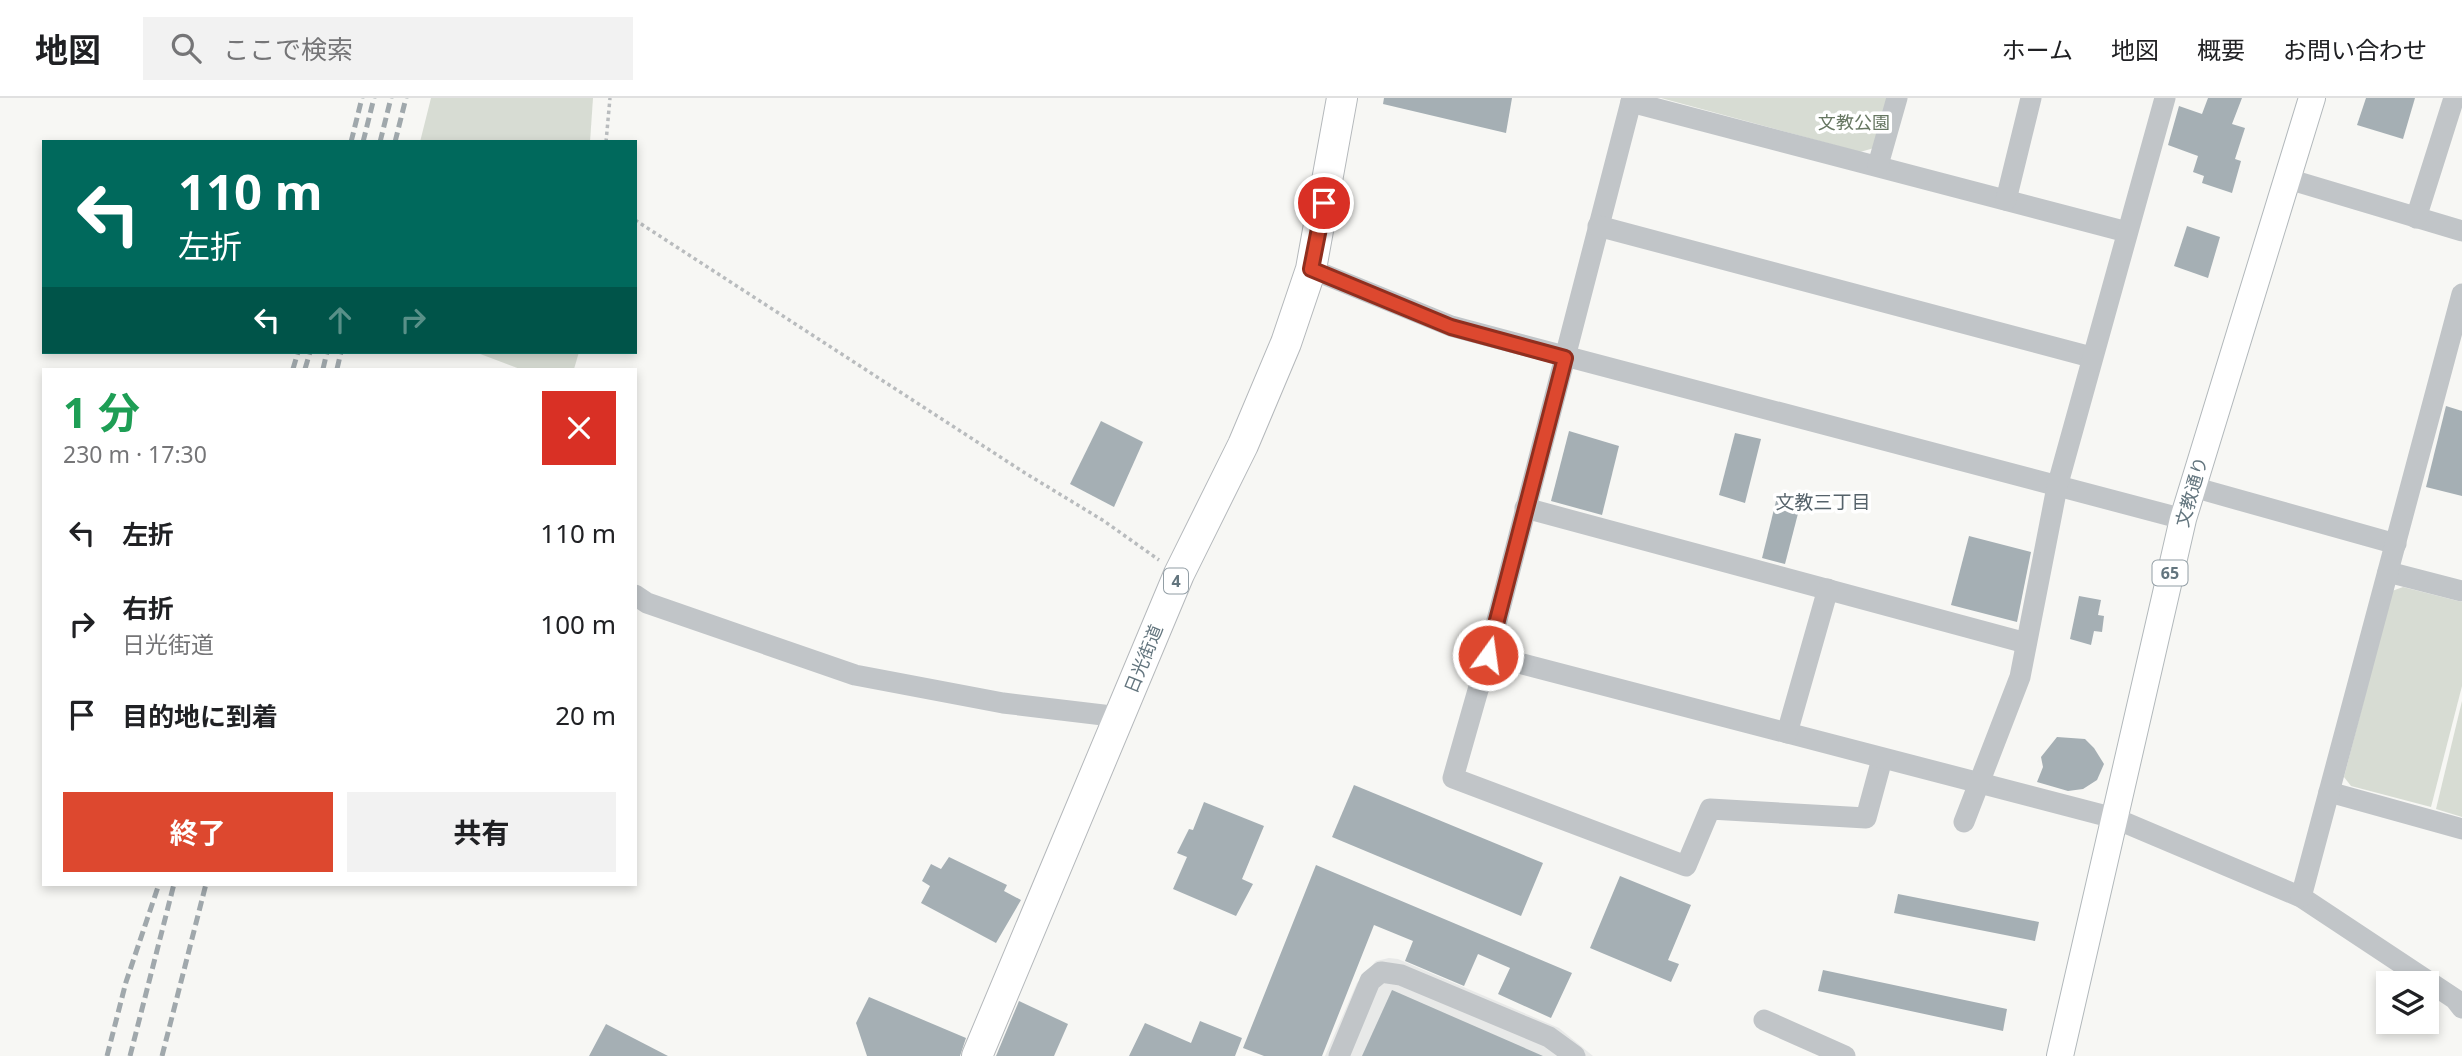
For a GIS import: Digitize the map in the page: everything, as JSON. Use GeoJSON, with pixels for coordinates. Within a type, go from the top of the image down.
{"type":"FeatureCollection","features":[{"type":"Feature","properties":{"kind":"highway","name":"日光街道"},"geometry":{"type":"LineString","coordinates":[[977,1056],[1179,574],[1243,446],[1286,343],[1311,269],[1342,98]]}},
{"type":"Feature","properties":{"kind":"main road","name":"文教通り"},"geometry":{"type":"LineString","coordinates":[[2066,1053],[2114,818],[2183,519],[2312,98]]}},
{"type":"Feature","properties":{"kind":"street"},"geometry":{"type":"LineString","coordinates":[[1878,165],[1897,98]]}},
{"type":"Feature","properties":{"kind":"street"},"geometry":{"type":"LineString","coordinates":[[2006,200],[2031,98]]}},
{"type":"Feature","properties":{"kind":"street"},"geometry":{"type":"LineString","coordinates":[[1964,822],[2020,677],[2057,486],[2165,98]]}},
{"type":"Feature","properties":{"kind":"street"},"geometry":{"type":"LineString","coordinates":[[1882,759],[1866,818],[1710,809],[1686,866],[1453,778],[1488,655],[1632,100],[2127,232]]}},
{"type":"Feature","properties":{"kind":"street"},"geometry":{"type":"LineString","coordinates":[[2416,218],[2455,109]]}},
{"type":"Feature","properties":{"kind":"street"},"geometry":{"type":"LineString","coordinates":[[2288,179],[2462,231]]}},
{"type":"Feature","properties":{"kind":"street"},"geometry":{"type":"LineString","coordinates":[[1598,226],[2091,357]]}},
{"type":"Feature","properties":{"kind":"street"},"geometry":{"type":"LineString","coordinates":[[1311,269],[1451,327],[2183,519]]}},
{"type":"Feature","properties":{"kind":"street"},"geometry":{"type":"LineString","coordinates":[[2301,897],[2462,294]]}},
{"type":"Feature","properties":{"kind":"street"},"geometry":{"type":"LineString","coordinates":[[2193,487],[2396,544]]}},
{"type":"Feature","properties":{"kind":"street"},"geometry":{"type":"LineString","coordinates":[[1525,508],[2026,643]]}},
{"type":"Feature","properties":{"kind":"street"},"geometry":{"type":"LineString","coordinates":[[2388,572],[2462,591]]}},
{"type":"Feature","properties":{"kind":"street"},"geometry":{"type":"LineString","coordinates":[[1787,733],[1829,589]]}},
{"type":"Feature","properties":{"kind":"street"},"geometry":{"type":"LineString","coordinates":[[637,596],[647,603],[855,675],[1003,703],[1120,717]]}},
{"type":"Feature","properties":{"kind":"street"},"geometry":{"type":"LineString","coordinates":[[1488,655],[2114,818],[2301,897],[2455,999],[2462,1007]]}},
{"type":"Feature","properties":{"kind":"street"},"geometry":{"type":"LineString","coordinates":[[2329,792],[2462,829]]}},
{"type":"Feature","properties":{"kind":"street"},"geometry":{"type":"LineString","coordinates":[[1339,1056],[1370,981],[1381,972],[1401,975],[1549,1037],[1575,1056]]}},
{"type":"Feature","properties":{"kind":"street"},"geometry":{"type":"LineString","coordinates":[[1764,1020],[1845,1056]]}},
{"type":"Feature","properties":{"kind":"path"},"geometry":{"type":"LineString","coordinates":[[606,140],[610,98]]}},
{"type":"Feature","properties":{"kind":"path"},"geometry":{"type":"LineString","coordinates":[[637,221],[1014,466],[1104,521],[1179,574]]}},
{"type":"Feature","properties":{"kind":"shaded area"},"geometry":{"type":"Polygon","coordinates":[[[1398,959],[1559,1028],[1593,1056],[1325,1056],[1357,983],[1376,961],[1398,959]]]}},
{"type":"Feature","properties":{"kind":"green space"},"geometry":{"type":"Polygon","coordinates":[[[431,98],[593,98],[590,140],[420,140],[431,98]]]}},
{"type":"Feature","properties":{"kind":"green space","name":"文教公園"},"geometry":{"type":"Polygon","coordinates":[[[1661,98],[1888,98],[1874,148],[1860,152],[1661,98]]]}},
{"type":"Feature","properties":{"kind":"green space"},"geometry":{"type":"Polygon","coordinates":[[[480,354],[578,354],[574,368],[517,368],[480,354]]]}},
{"type":"Feature","properties":{"kind":"green space"},"geometry":{"type":"Polygon","coordinates":[[[2403,587],[2462,602],[2462,686],[2431,807],[2351,786],[2344,777],[2392,591],[2403,587]]]}},
{"type":"Feature","properties":{"kind":"green space"},"geometry":{"type":"Polygon","coordinates":[[[2462,701],[2462,817],[2436,809],[2462,701]]]}},
{"type":"Feature","properties":{"kind":"building"},"geometry":{"type":"Polygon","coordinates":[[[1384,98],[1512,98],[1506,133],[1383,104],[1384,98]]]}},
{"type":"Feature","properties":{"kind":"building"},"geometry":{"type":"Polygon","coordinates":[[[2208,98],[2242,98],[2232,124],[2245,128],[2235,159],[2241,161],[2232,193],[2202,183],[2204,176],[2193,172],[2198,156],[2168,145],[2179,106],[2202,114],[2208,98]]]}},
{"type":"Feature","properties":{"kind":"building"},"geometry":{"type":"Polygon","coordinates":[[[2366,98],[2415,98],[2403,139],[2357,125],[2366,98]]]}},
{"type":"Feature","properties":{"kind":"building"},"geometry":{"type":"Polygon","coordinates":[[[2187,226],[2220,237],[2208,278],[2174,266],[2187,226]]]}},
{"type":"Feature","properties":{"kind":"building"},"geometry":{"type":"Polygon","coordinates":[[[2446,406],[2462,411],[2462,496],[2426,487],[2446,406]]]}},
{"type":"Feature","properties":{"kind":"building"},"geometry":{"type":"Polygon","coordinates":[[[1101,421],[1143,442],[1114,507],[1070,484],[1101,421]]]}},
{"type":"Feature","properties":{"kind":"building"},"geometry":{"type":"Polygon","coordinates":[[[1569,431],[1619,446],[1602,515],[1551,501],[1569,431]]]}},
{"type":"Feature","properties":{"kind":"building"},"geometry":{"type":"Polygon","coordinates":[[[1735,433],[1761,439],[1745,503],[1719,495],[1735,433]]]}},
{"type":"Feature","properties":{"kind":"building"},"geometry":{"type":"Polygon","coordinates":[[[1778,493],[1802,498],[1785,564],[1762,558],[1778,493]]]}},
{"type":"Feature","properties":{"kind":"building"},"geometry":{"type":"Polygon","coordinates":[[[1969,536],[2031,552],[2017,622],[1951,605],[1969,536]]]}},
{"type":"Feature","properties":{"kind":"building"},"geometry":{"type":"Polygon","coordinates":[[[2079,596],[2101,600],[2098,615],[2104,616],[2102,632],[2094,631],[2091,645],[2070,639],[2079,596]]]}},
{"type":"Feature","properties":{"kind":"building"},"geometry":{"type":"Polygon","coordinates":[[[2057,737],[2085,739],[2094,748],[2104,764],[2097,780],[2083,789],[2068,791],[2037,782],[2043,767],[2041,757],[2057,737]]]}},
{"type":"Feature","properties":{"kind":"building"},"geometry":{"type":"Polygon","coordinates":[[[1354,785],[1543,863],[1521,916],[1332,837],[1354,785]]]}},
{"type":"Feature","properties":{"kind":"building"},"geometry":{"type":"Polygon","coordinates":[[[1204,802],[1264,826],[1242,879],[1253,884],[1236,916],[1173,889],[1187,857],[1177,853],[1189,829],[1193,830],[1204,802]]]}},
{"type":"Feature","properties":{"kind":"building"},"geometry":{"type":"Polygon","coordinates":[[[949,857],[1007,885],[1004,891],[1021,900],[996,943],[921,903],[930,886],[922,881],[931,864],[941,869],[949,857]]]}},
{"type":"Feature","properties":{"kind":"building"},"geometry":{"type":"Polygon","coordinates":[[[1316,865],[1572,973],[1551,1018],[1498,994],[1510,968],[1478,954],[1464,986],[1405,961],[1413,941],[1374,925],[1322,1056],[1264,1056],[1243,1048],[1316,865]]]}},
{"type":"Feature","properties":{"kind":"building"},"geometry":{"type":"Polygon","coordinates":[[[1620,876],[1691,905],[1668,960],[1679,964],[1671,982],[1590,948],[1620,876]]]}},
{"type":"Feature","properties":{"kind":"building"},"geometry":{"type":"Polygon","coordinates":[[[1898,894],[2039,922],[2035,941],[1894,913],[1898,894]]]}},
{"type":"Feature","properties":{"kind":"building"},"geometry":{"type":"Polygon","coordinates":[[[1823,970],[2007,1009],[2003,1031],[1818,991],[1823,970]]]}},
{"type":"Feature","properties":{"kind":"building"},"geometry":{"type":"Polygon","coordinates":[[[1392,990],[1543,1056],[1362,1056],[1392,990]]]}},
{"type":"Feature","properties":{"kind":"building"},"geometry":{"type":"Polygon","coordinates":[[[869,997],[966,1038],[960,1056],[867,1056],[856,1023],[869,997]]]}},
{"type":"Feature","properties":{"kind":"building"},"geometry":{"type":"Polygon","coordinates":[[[1019,1001],[1068,1024],[1054,1056],[996,1056],[1019,1001]]]}},
{"type":"Feature","properties":{"kind":"building"},"geometry":{"type":"Polygon","coordinates":[[[1200,1021],[1242,1038],[1235,1056],[1129,1056],[1145,1023],[1191,1043],[1200,1021]]]}},
{"type":"Feature","properties":{"kind":"building"},"geometry":{"type":"Polygon","coordinates":[[[606,1024],[668,1056],[589,1056],[606,1024]]]}},
{"type":"Feature","properties":{"kind":"railway"},"geometry":{"type":"LineString","coordinates":[[352,140],[362,98]]}},
{"type":"Feature","properties":{"kind":"railway"},"geometry":{"type":"LineString","coordinates":[[364,140],[374,98]]}},
{"type":"Feature","properties":{"kind":"railway"},"geometry":{"type":"LineString","coordinates":[[380,140],[391,98]]}},
{"type":"Feature","properties":{"kind":"railway"},"geometry":{"type":"LineString","coordinates":[[396,140],[406,98]]}},
{"type":"Feature","properties":{"kind":"railway"},"geometry":{"type":"LineString","coordinates":[[293,368],[297,354]]}},
{"type":"Feature","properties":{"kind":"railway"},"geometry":{"type":"LineString","coordinates":[[305,368],[309,354]]}},
{"type":"Feature","properties":{"kind":"railway"},"geometry":{"type":"LineString","coordinates":[[323,368],[327,354]]}},
{"type":"Feature","properties":{"kind":"railway"},"geometry":{"type":"LineString","coordinates":[[337,368],[341,354]]}},
{"type":"Feature","properties":{"kind":"railway"},"geometry":{"type":"LineString","coordinates":[[107,1056],[126,982],[158,886]]}},
{"type":"Feature","properties":{"kind":"railway"},"geometry":{"type":"LineString","coordinates":[[130,1056],[173,886]]}},
{"type":"Feature","properties":{"kind":"railway"},"geometry":{"type":"LineString","coordinates":[[162,1056],[205,886]]}},
{"type":"Feature","properties":{"kind":"district","name":"文教三丁目"},"geometry":{"type":"Point","coordinates":[1823,502]}},
{"type":"Feature","properties":{"kind":"route"},"geometry":{"type":"LineString","coordinates":[[1324,203],[1311,269],[1451,327],[1565,358],[1488,655]]}}]}
